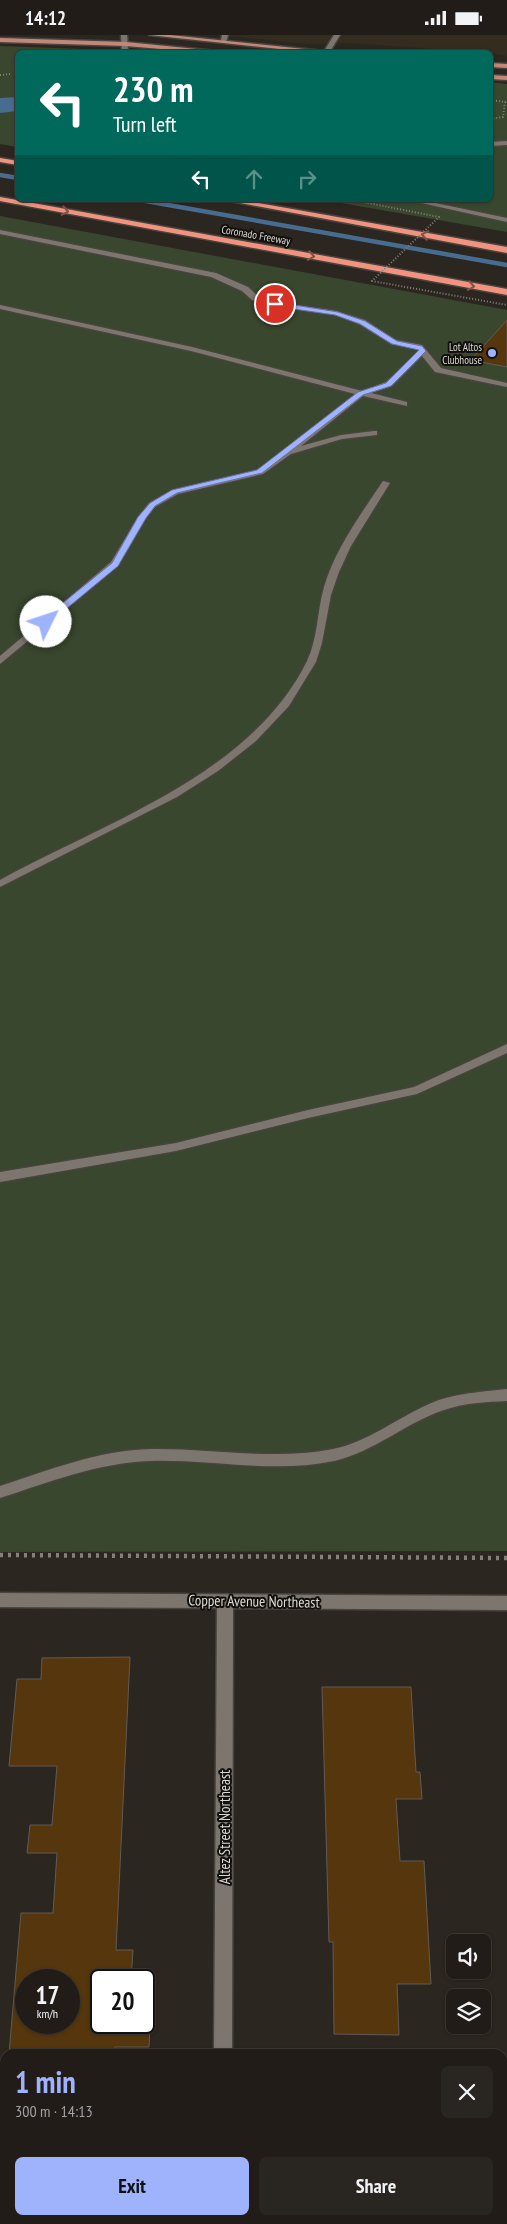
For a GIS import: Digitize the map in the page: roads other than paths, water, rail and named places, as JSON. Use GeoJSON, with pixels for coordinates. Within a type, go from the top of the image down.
{"type":"FeatureCollection","features":[{"type":"Feature","properties":{"kind":"highway"},"geometry":{"type":"LineString","coordinates":[[0,160],[15,162]]}},
{"type":"Feature","properties":{"kind":"highway","name":"Coronado Freeway"},"geometry":{"type":"LineString","coordinates":[[0,199],[15,202]]}},
{"type":"Feature","properties":{"kind":"highway","name":"Coronado Freeway"},"geometry":{"type":"LineString","coordinates":[[16,202],[507,292]]}},
{"type":"Feature","properties":{"kind":"highway"},"geometry":{"type":"LineString","coordinates":[[239,202],[507,249]]}},
{"type":"Feature","properties":{"kind":"main road"},"geometry":{"type":"LineString","coordinates":[[152,35],[225,38],[312,50]]}},
{"type":"Feature","properties":{"kind":"main road"},"geometry":{"type":"LineString","coordinates":[[0,40],[126,44],[198,50]]}},
{"type":"Feature","properties":{"kind":"main road"},"geometry":{"type":"LineString","coordinates":[[493,65],[507,66]]}},
{"type":"Feature","properties":{"kind":"main road"},"geometry":{"type":"LineString","coordinates":[[493,77],[507,78]]}},
{"type":"Feature","properties":{"kind":"street"},"geometry":{"type":"LineString","coordinates":[[124,35],[125,50]]}},
{"type":"Feature","properties":{"kind":"street"},"geometry":{"type":"LineString","coordinates":[[327,50],[338,35]]}},
{"type":"Feature","properties":{"kind":"street"},"geometry":{"type":"LineString","coordinates":[[493,144],[507,143]]}},
{"type":"Feature","properties":{"kind":"street"},"geometry":{"type":"LineString","coordinates":[[422,202],[507,220]]}},
{"type":"Feature","properties":{"kind":"street"},"geometry":{"type":"LineString","coordinates":[[0,232],[213,275],[245,289],[254,298],[275,304],[336,313],[362,322],[394,342],[419,347],[438,371],[507,385]]}},
{"type":"Feature","properties":{"kind":"street"},"geometry":{"type":"LineString","coordinates":[[0,307],[192,349],[404,404]]}},
{"type":"Feature","properties":{"kind":"street"},"geometry":{"type":"LineString","coordinates":[[0,661],[115,564],[142,517],[152,505],[175,492],[260,471],[288,452],[360,394],[389,384],[423,351]]}},
{"type":"Feature","properties":{"kind":"street"},"geometry":{"type":"LineString","coordinates":[[288,452],[341,437],[374,433]]}},
{"type":"Feature","properties":{"kind":"street"},"geometry":{"type":"LineString","coordinates":[[0,884],[38,861],[172,797],[235,755],[282,707],[311,662],[322,626],[329,586],[344,553],[386,483]]}},
{"type":"Feature","properties":{"kind":"street"},"geometry":{"type":"LineString","coordinates":[[0,1177],[176,1147],[417,1090],[507,1048]]}},
{"type":"Feature","properties":{"kind":"street"},"geometry":{"type":"LineString","coordinates":[[0,1492],[76,1465],[123,1457],[165,1455],[276,1461],[334,1455],[363,1446],[435,1407],[507,1395]]}},
{"type":"Feature","properties":{"kind":"street","name":"Copper Avenue Northeast"},"geometry":{"type":"LineString","coordinates":[[0,1600],[507,1603]]}},
{"type":"Feature","properties":{"kind":"street","name":"Altez Street Northeast"},"geometry":{"type":"LineString","coordinates":[[223,2049],[225,1600]]}},
{"type":"Feature","properties":{"kind":"water"},"geometry":{"type":"Polygon","coordinates":[[[15,97],[15,111],[0,113],[0,98],[15,97]]]}},
{"type":"Feature","properties":{"kind":"waterway"},"geometry":{"type":"LineString","coordinates":[[0,175],[15,178]]}},
{"type":"Feature","properties":{"kind":"waterway"},"geometry":{"type":"LineString","coordinates":[[151,202],[507,265]]}},
{"type":"Feature","properties":{"kind":"place","name":"Lot Altos Clubhouse"},"geometry":{"type":"Point","coordinates":[492,353]}}]}
